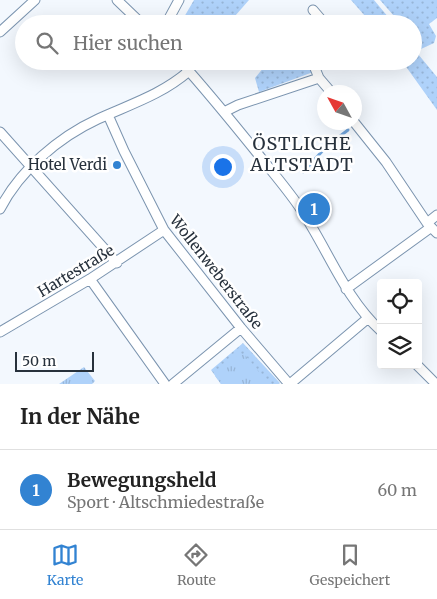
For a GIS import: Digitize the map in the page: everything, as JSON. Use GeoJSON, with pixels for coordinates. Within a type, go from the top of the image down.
{"type":"FeatureCollection","features":[{"type":"Feature","properties":{"kind":"street"},"geometry":{"type":"LineString","coordinates":[[19,15],[35,0]]}},
{"type":"Feature","properties":{"kind":"street"},"geometry":{"type":"LineString","coordinates":[[117,0],[133,15]]}},
{"type":"Feature","properties":{"kind":"street"},"geometry":{"type":"LineString","coordinates":[[171,15],[179,0]]}},
{"type":"Feature","properties":{"kind":"street"},"geometry":{"type":"LineString","coordinates":[[313,10],[317,15]]}},
{"type":"Feature","properties":{"kind":"street"},"geometry":{"type":"LineString","coordinates":[[0,32],[15,18]]}},
{"type":"Feature","properties":{"kind":"street"},"geometry":{"type":"LineString","coordinates":[[316,70],[325,85]]}},
{"type":"Feature","properties":{"kind":"street"},"geometry":{"type":"LineString","coordinates":[[0,209],[31,167],[70,134],[156,94],[174,84],[189,71],[302,211],[346,289],[367,319],[377,328]]}},
{"type":"Feature","properties":{"kind":"street"},"geometry":{"type":"LineString","coordinates":[[224,112],[238,105],[319,78]]}},
{"type":"Feature","properties":{"kind":"street","name":"Wollenweberstraße"},"geometry":{"type":"LineString","coordinates":[[108,115],[124,152],[164,230],[241,328],[290,384]]}},
{"type":"Feature","properties":{"kind":"street"},"geometry":{"type":"LineString","coordinates":[[360,130],[386,162],[431,228]]}},
{"type":"Feature","properties":{"kind":"street"},"geometry":{"type":"LineString","coordinates":[[0,132],[117,263]]}},
{"type":"Feature","properties":{"kind":"street"},"geometry":{"type":"LineString","coordinates":[[346,289],[431,228],[437,215]]}},
{"type":"Feature","properties":{"kind":"street","name":"Hartestraße"},"geometry":{"type":"LineString","coordinates":[[0,332],[117,263],[164,230]]}},
{"type":"Feature","properties":{"kind":"street"},"geometry":{"type":"LineString","coordinates":[[90,279],[165,384]]}},
{"type":"Feature","properties":{"kind":"street"},"geometry":{"type":"LineString","coordinates":[[290,384],[367,319]]}},
{"type":"Feature","properties":{"kind":"street"},"geometry":{"type":"LineString","coordinates":[[173,384],[241,328]]}},
{"type":"Feature","properties":{"kind":"street"},"geometry":{"type":"LineString","coordinates":[[420,369],[436,384]]}},
{"type":"Feature","properties":{"kind":"green space"},"geometry":{"type":"Polygon","coordinates":[[[194,0],[249,0],[236,15],[185,15],[194,0]]]}},
{"type":"Feature","properties":{"kind":"green space"},"geometry":{"type":"Polygon","coordinates":[[[351,0],[374,0],[386,15],[364,15],[351,0]]]}},
{"type":"Feature","properties":{"kind":"green space"},"geometry":{"type":"Polygon","coordinates":[[[380,0],[437,0],[437,18],[429,24],[436,36],[434,43],[422,49],[422,15],[393,15],[380,0]]]}},
{"type":"Feature","properties":{"kind":"green space"},"geometry":{"type":"Polygon","coordinates":[[[422,59],[437,77],[437,110],[408,70],[422,70],[422,59]]]}},
{"type":"Feature","properties":{"kind":"green space"},"geometry":{"type":"Polygon","coordinates":[[[262,70],[316,71],[259,92],[255,78],[262,70]]]}},
{"type":"Feature","properties":{"kind":"green space"},"geometry":{"type":"Polygon","coordinates":[[[243,343],[279,384],[221,384],[211,370],[243,343]]]}},
{"type":"Feature","properties":{"kind":"green space"},"geometry":{"type":"Polygon","coordinates":[[[244,354],[268,382],[267,384],[221,384],[215,376],[221,368],[230,359],[244,354]]]}},
{"type":"Feature","properties":{"kind":"green space"},"geometry":{"type":"Polygon","coordinates":[[[84,367],[95,381],[92,384],[59,384],[84,367]]]}},
{"type":"Feature","properties":{"kind":"waterway"},"geometry":{"type":"LineString","coordinates":[[303,172],[327,146],[348,130]]}},
{"type":"Feature","properties":{"kind":"place","name":"Hotel Verdi"},"geometry":{"type":"Point","coordinates":[117,165]}},
{"type":"Feature","properties":{"kind":"place","name":"Bewegungsheld"},"geometry":{"type":"Point","coordinates":[314,209]}},
{"type":"Feature","properties":{"kind":"district","name":"ÖSTLICHE ALTSTADT"},"geometry":{"type":"Point","coordinates":[302,154]}}]}
